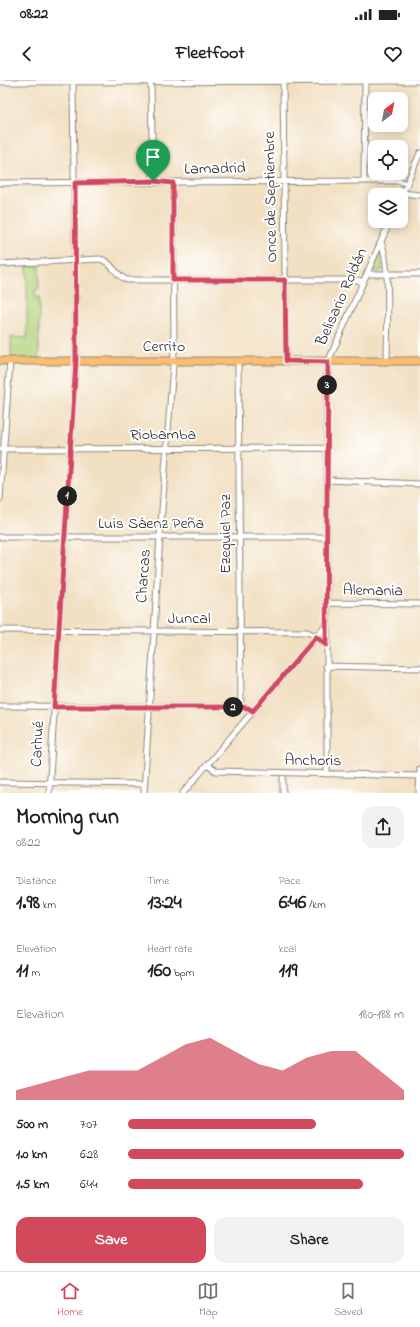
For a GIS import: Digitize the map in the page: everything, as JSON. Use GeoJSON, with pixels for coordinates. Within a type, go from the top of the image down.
{"type":"FeatureCollection","features":[{"type":"Feature","properties":{"kind":"main road","name":"Cerrito"},"geometry":{"type":"LineString","coordinates":[[0,361],[420,361]]}},
{"type":"Feature","properties":{"kind":"street"},"geometry":{"type":"LineString","coordinates":[[0,82],[150,82],[244,80],[420,81]]}},
{"type":"Feature","properties":{"kind":"street"},"geometry":{"type":"LineString","coordinates":[[364,181],[365,80]]}},
{"type":"Feature","properties":{"kind":"street","name":"Once de Septiembre"},"geometry":{"type":"LineString","coordinates":[[283,81],[286,361]]}},
{"type":"Feature","properties":{"kind":"street","name":"Carhué"},"geometry":{"type":"LineString","coordinates":[[49,793],[76,361],[73,82]]}},
{"type":"Feature","properties":{"kind":"street"},"geometry":{"type":"LineString","coordinates":[[150,82],[153,181]]}},
{"type":"Feature","properties":{"kind":"street"},"geometry":{"type":"LineString","coordinates":[[405,188],[420,153]]}},
{"type":"Feature","properties":{"kind":"street","name":"Lamadrid"},"geometry":{"type":"LineString","coordinates":[[0,183],[153,181],[173,183],[400,181],[407,184]]}},
{"type":"Feature","properties":{"kind":"street","name":"Charcas"},"geometry":{"type":"LineString","coordinates":[[144,793],[160,536],[168,448],[173,360],[173,183]]}},
{"type":"Feature","properties":{"kind":"street"},"geometry":{"type":"LineString","coordinates":[[408,195],[420,195]]}},
{"type":"Feature","properties":{"kind":"street","name":"Belisario Roldán"},"geometry":{"type":"LineString","coordinates":[[328,362],[387,228]]}},
{"type":"Feature","properties":{"kind":"street"},"geometry":{"type":"LineString","coordinates":[[381,242],[384,249],[386,273],[387,361]]}},
{"type":"Feature","properties":{"kind":"street"},"geometry":{"type":"LineString","coordinates":[[0,264],[104,260],[123,279],[127,280],[358,280],[363,283]]}},
{"type":"Feature","properties":{"kind":"street"},"geometry":{"type":"LineString","coordinates":[[367,274],[420,274]]}},
{"type":"Feature","properties":{"kind":"street"},"geometry":{"type":"LineString","coordinates":[[0,499],[2,449],[10,361]]}},
{"type":"Feature","properties":{"kind":"street","name":"Ezequiel Paz"},"geometry":{"type":"LineString","coordinates":[[238,361],[241,707]]}},
{"type":"Feature","properties":{"kind":"street"},"geometry":{"type":"LineString","coordinates":[[327,774],[325,627],[328,362]]}},
{"type":"Feature","properties":{"kind":"street","name":"Riobamba"},"geometry":{"type":"LineString","coordinates":[[2,449],[239,447],[327,448]]}},
{"type":"Feature","properties":{"kind":"street"},"geometry":{"type":"LineString","coordinates":[[327,480],[420,484]]}},
{"type":"Feature","properties":{"kind":"street","name":"Luis Sáenz Peña"},"geometry":{"type":"LineString","coordinates":[[0,537],[326,537]]}},
{"type":"Feature","properties":{"kind":"street","name":"Alemania"},"geometry":{"type":"LineString","coordinates":[[326,603],[420,604]]}},
{"type":"Feature","properties":{"kind":"street"},"geometry":{"type":"LineString","coordinates":[[183,793],[325,627]]}},
{"type":"Feature","properties":{"kind":"street","name":"Juncal"},"geometry":{"type":"LineString","coordinates":[[0,630],[307,632],[326,645]]}},
{"type":"Feature","properties":{"kind":"street"},"geometry":{"type":"LineString","coordinates":[[326,666],[420,668]]}},
{"type":"Feature","properties":{"kind":"street"},"geometry":{"type":"LineString","coordinates":[[0,706],[241,707],[248,708],[253,711]]}},
{"type":"Feature","properties":{"kind":"street","name":"Anchoris"},"geometry":{"type":"LineString","coordinates":[[207,765],[216,771],[420,776]]}},
{"type":"Feature","properties":{"kind":"street"},"geometry":{"type":"LineString","coordinates":[[419,793],[420,769]]}},
{"type":"Feature","properties":{"kind":"street"},"geometry":{"type":"LineString","coordinates":[[283,793],[284,773]]}},
{"type":"Feature","properties":{"kind":"street"},"geometry":{"type":"LineString","coordinates":[[0,782],[144,784]]}},
{"type":"Feature","properties":{"kind":"green space"},"geometry":{"type":"Polygon","coordinates":[[[380,252],[383,270],[374,271],[375,268],[380,252]]]}},
{"type":"Feature","properties":{"kind":"green space"},"geometry":{"type":"Polygon","coordinates":[[[27,266],[39,266],[39,290],[35,290],[35,297],[39,297],[39,358],[11,358],[11,337],[27,338],[27,266]]]}},
{"type":"Feature","properties":{"kind":"route"},"geometry":{"type":"LineString","coordinates":[[153,181],[173,183],[173,280],[285,280],[286,361],[328,362],[326,645],[316,637],[253,711],[248,708],[241,707],[54,707],[75,386],[77,334],[75,183],[153,181]]}}]}
